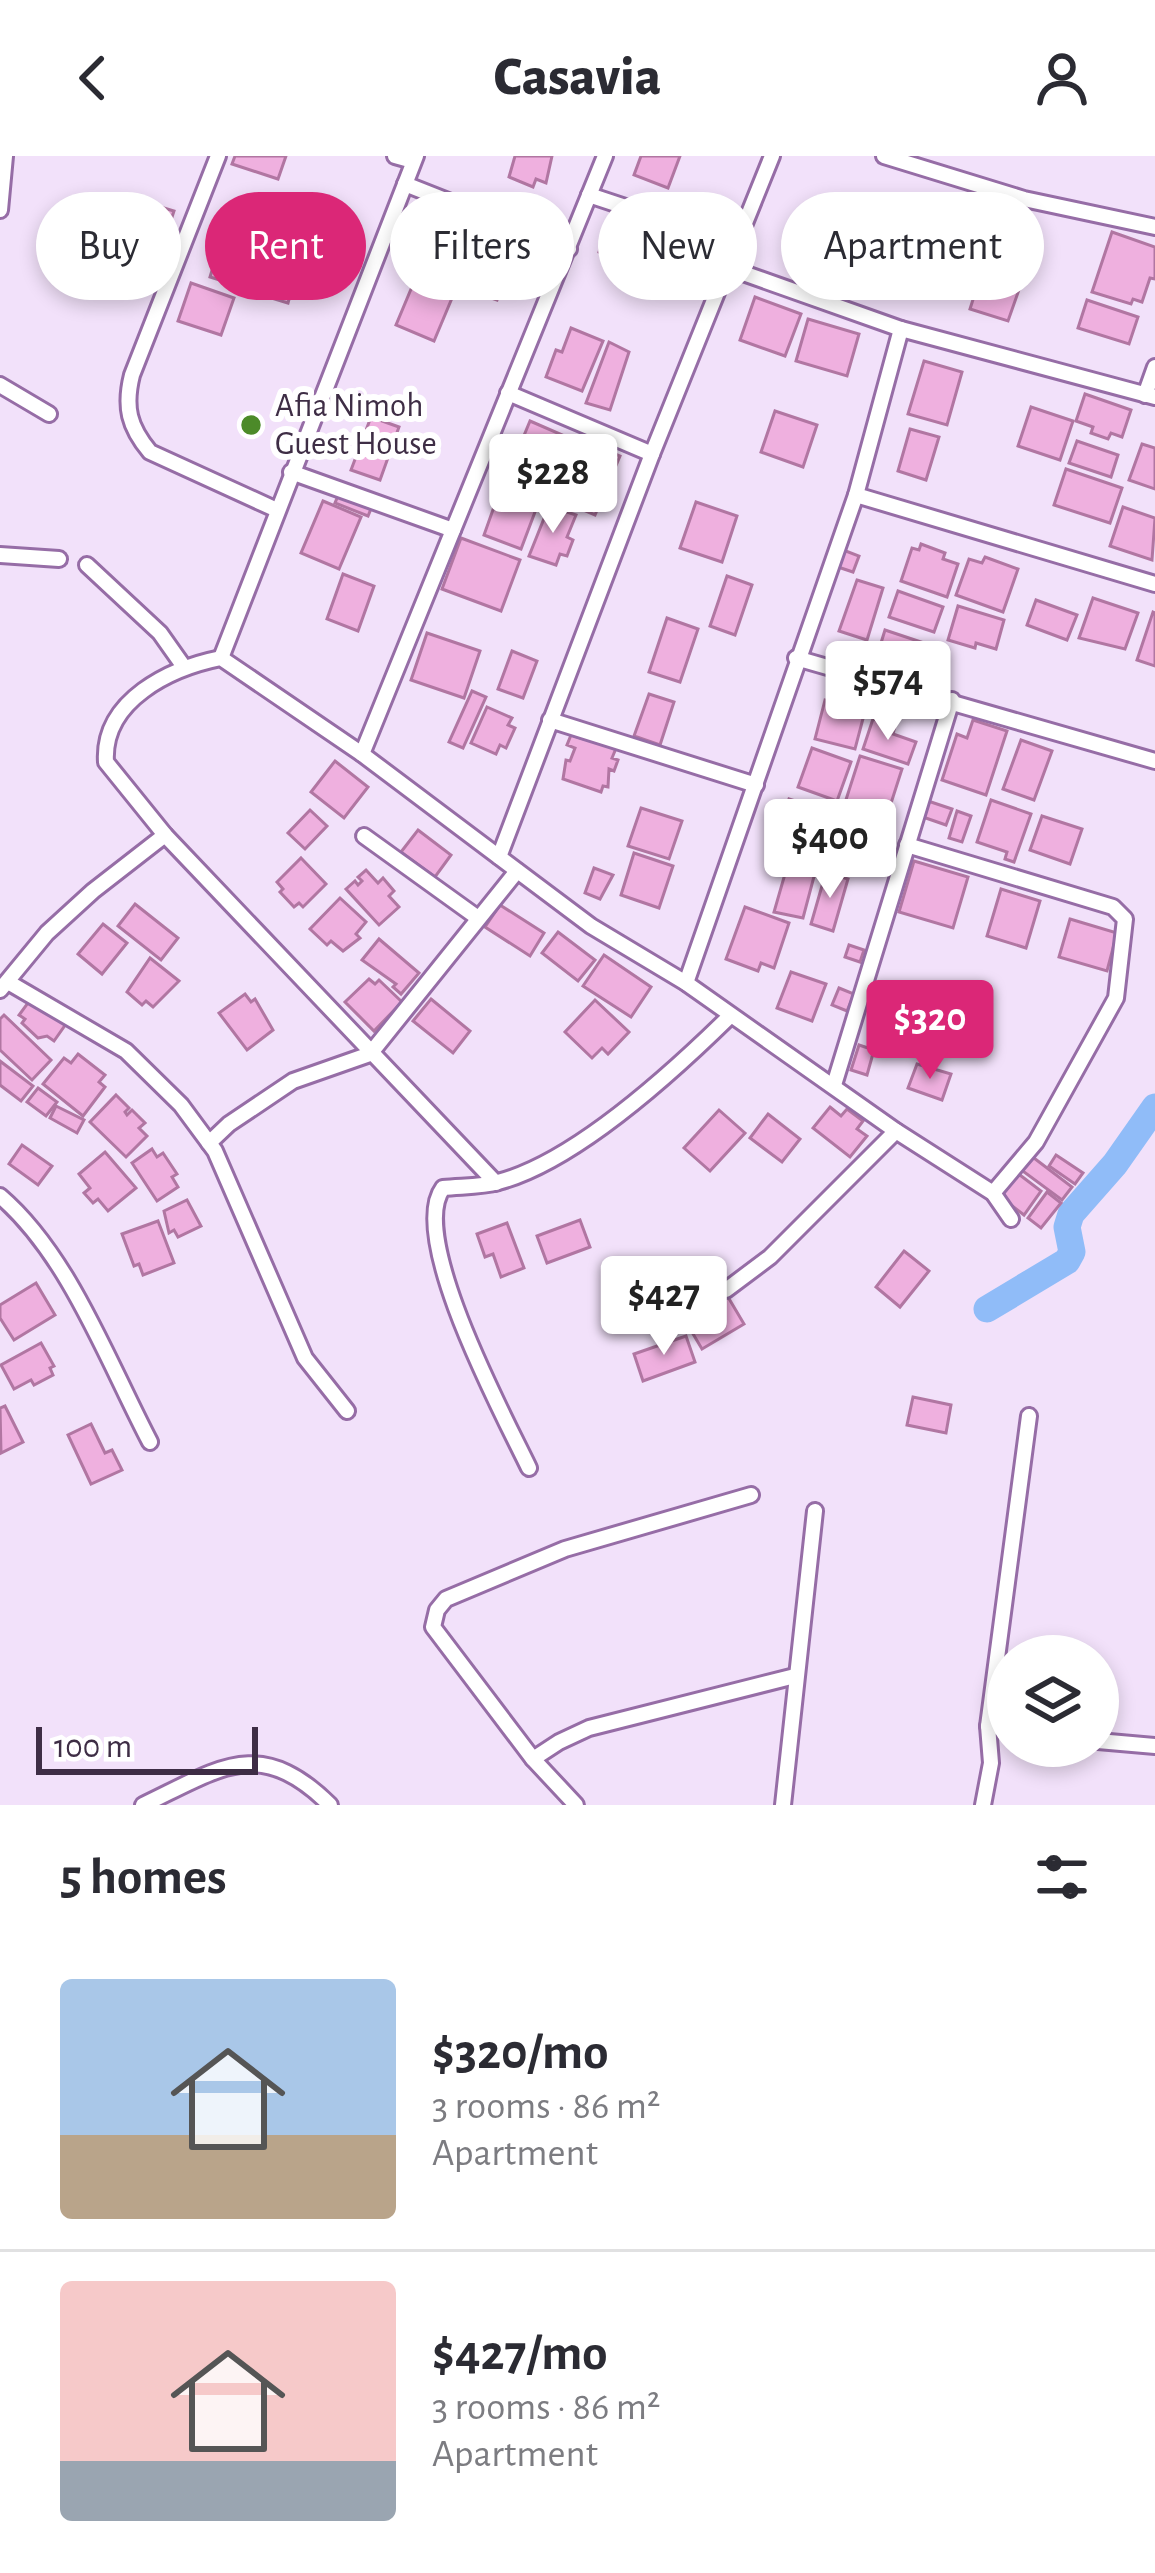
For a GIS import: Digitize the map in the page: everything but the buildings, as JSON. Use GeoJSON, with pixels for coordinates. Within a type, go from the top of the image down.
{"type":"FeatureCollection","features":[{"type":"Feature","properties":{"kind":"street"},"geometry":{"type":"LineString","coordinates":[[0,210],[4,156]]}},
{"type":"Feature","properties":{"kind":"street"},"geometry":{"type":"LineString","coordinates":[[218,156],[132,375],[126,410],[136,436],[150,452],[277,510]]}},
{"type":"Feature","properties":{"kind":"street"},"geometry":{"type":"LineString","coordinates":[[221,658],[414,159],[395,156]]}},
{"type":"Feature","properties":{"kind":"street"},"geometry":{"type":"LineString","coordinates":[[574,234],[604,156]]}},
{"type":"Feature","properties":{"kind":"street"},"geometry":{"type":"LineString","coordinates":[[757,194],[772,156]]}},
{"type":"Feature","properties":{"kind":"street"},"geometry":{"type":"LineString","coordinates":[[884,156],[1024,199],[1155,227]]}},
{"type":"Feature","properties":{"kind":"street"},"geometry":{"type":"LineString","coordinates":[[405,184],[425,192]]}},
{"type":"Feature","properties":{"kind":"street"},"geometry":{"type":"LineString","coordinates":[[590,195],[598,198]]}},
{"type":"Feature","properties":{"kind":"street"},"geometry":{"type":"LineString","coordinates":[[757,278],[901,329],[1150,396],[1155,367]]}},
{"type":"Feature","properties":{"kind":"street"},"geometry":{"type":"LineString","coordinates":[[362,754],[547,300]]}},
{"type":"Feature","properties":{"kind":"street"},"geometry":{"type":"LineString","coordinates":[[499,857],[716,300]]}},
{"type":"Feature","properties":{"kind":"street"},"geometry":{"type":"LineString","coordinates":[[686,983],[856,495],[901,329]]}},
{"type":"Feature","properties":{"kind":"street"},"geometry":{"type":"LineString","coordinates":[[0,386],[49,414]]}},
{"type":"Feature","properties":{"kind":"street"},"geometry":{"type":"LineString","coordinates":[[508,393],[652,454]]}},
{"type":"Feature","properties":{"kind":"street"},"geometry":{"type":"LineString","coordinates":[[291,472],[453,530]]}},
{"type":"Feature","properties":{"kind":"street"},"geometry":{"type":"LineString","coordinates":[[856,495],[1155,584]]}},
{"type":"Feature","properties":{"kind":"street"},"geometry":{"type":"LineString","coordinates":[[0,555],[58,559]]}},
{"type":"Feature","properties":{"kind":"street"},"geometry":{"type":"LineString","coordinates":[[87,565],[160,633],[184,667]]}},
{"type":"Feature","properties":{"kind":"street"},"geometry":{"type":"LineString","coordinates":[[496,1183],[165,835],[106,762],[117,721],[146,686],[184,667],[221,658],[362,754],[591,926],[686,983],[993,1193],[1011,1220]]}},
{"type":"Feature","properties":{"kind":"street"},"geometry":{"type":"LineString","coordinates":[[796,658],[1155,761]]}},
{"type":"Feature","properties":{"kind":"street"},"geometry":{"type":"LineString","coordinates":[[834,1085],[952,700]]}},
{"type":"Feature","properties":{"kind":"street"},"geometry":{"type":"LineString","coordinates":[[550,720],[756,785]]}},
{"type":"Feature","properties":{"kind":"street"},"geometry":{"type":"LineString","coordinates":[[165,835],[47,933],[4,986],[126,1051],[181,1105],[209,1142],[305,1358],[347,1411]]}},
{"type":"Feature","properties":{"kind":"street"},"geometry":{"type":"LineString","coordinates":[[364,836],[478,918]]}},
{"type":"Feature","properties":{"kind":"street"},"geometry":{"type":"LineString","coordinates":[[907,845],[1113,907],[1125,919],[1116,998],[1036,1142],[993,1193]]}},
{"type":"Feature","properties":{"kind":"street"},"geometry":{"type":"LineString","coordinates":[[209,1142],[293,1082],[370,1054],[517,871]]}},
{"type":"Feature","properties":{"kind":"street"},"geometry":{"type":"LineString","coordinates":[[529,1468],[450,1299],[434,1214],[436,1197],[443,1188],[496,1183],[559,1154],[664,1080],[730,1016]]}},
{"type":"Feature","properties":{"kind":"street"},"geometry":{"type":"LineString","coordinates":[[726,1290],[770,1257],[896,1131]]}},
{"type":"Feature","properties":{"kind":"street"},"geometry":{"type":"LineString","coordinates":[[0,1196],[22,1215],[59,1268],[150,1442]]}},
{"type":"Feature","properties":{"kind":"street"},"geometry":{"type":"LineString","coordinates":[[1000,1635],[1028,1416]]}},
{"type":"Feature","properties":{"kind":"street"},"geometry":{"type":"LineString","coordinates":[[575,1805],[533,1759],[433,1627],[436,1610],[446,1599],[565,1549],[751,1496]]}},
{"type":"Feature","properties":{"kind":"street"},"geometry":{"type":"LineString","coordinates":[[783,1805],[815,1511]]}},
{"type":"Feature","properties":{"kind":"street"},"geometry":{"type":"LineString","coordinates":[[533,1759],[589,1728],[795,1676]]}},
{"type":"Feature","properties":{"kind":"street"},"geometry":{"type":"LineString","coordinates":[[1119,1743],[1155,1746]]}},
{"type":"Feature","properties":{"kind":"street"},"geometry":{"type":"LineString","coordinates":[[142,1805],[234,1763],[255,1762],[289,1773],[330,1805]]}},
{"type":"Feature","properties":{"kind":"street"},"geometry":{"type":"LineString","coordinates":[[983,1805],[990,1767]]}},
{"type":"Feature","properties":{"kind":"waterway"},"geometry":{"type":"LineString","coordinates":[[987,1309],[1067,1261],[1072,1252],[1067,1227],[1071,1214],[1115,1164],[1155,1107]]}},
{"type":"Feature","properties":{"kind":"place","name":"Afia Nimoh Guest House"},"geometry":{"type":"Point","coordinates":[251,425]}}]}
